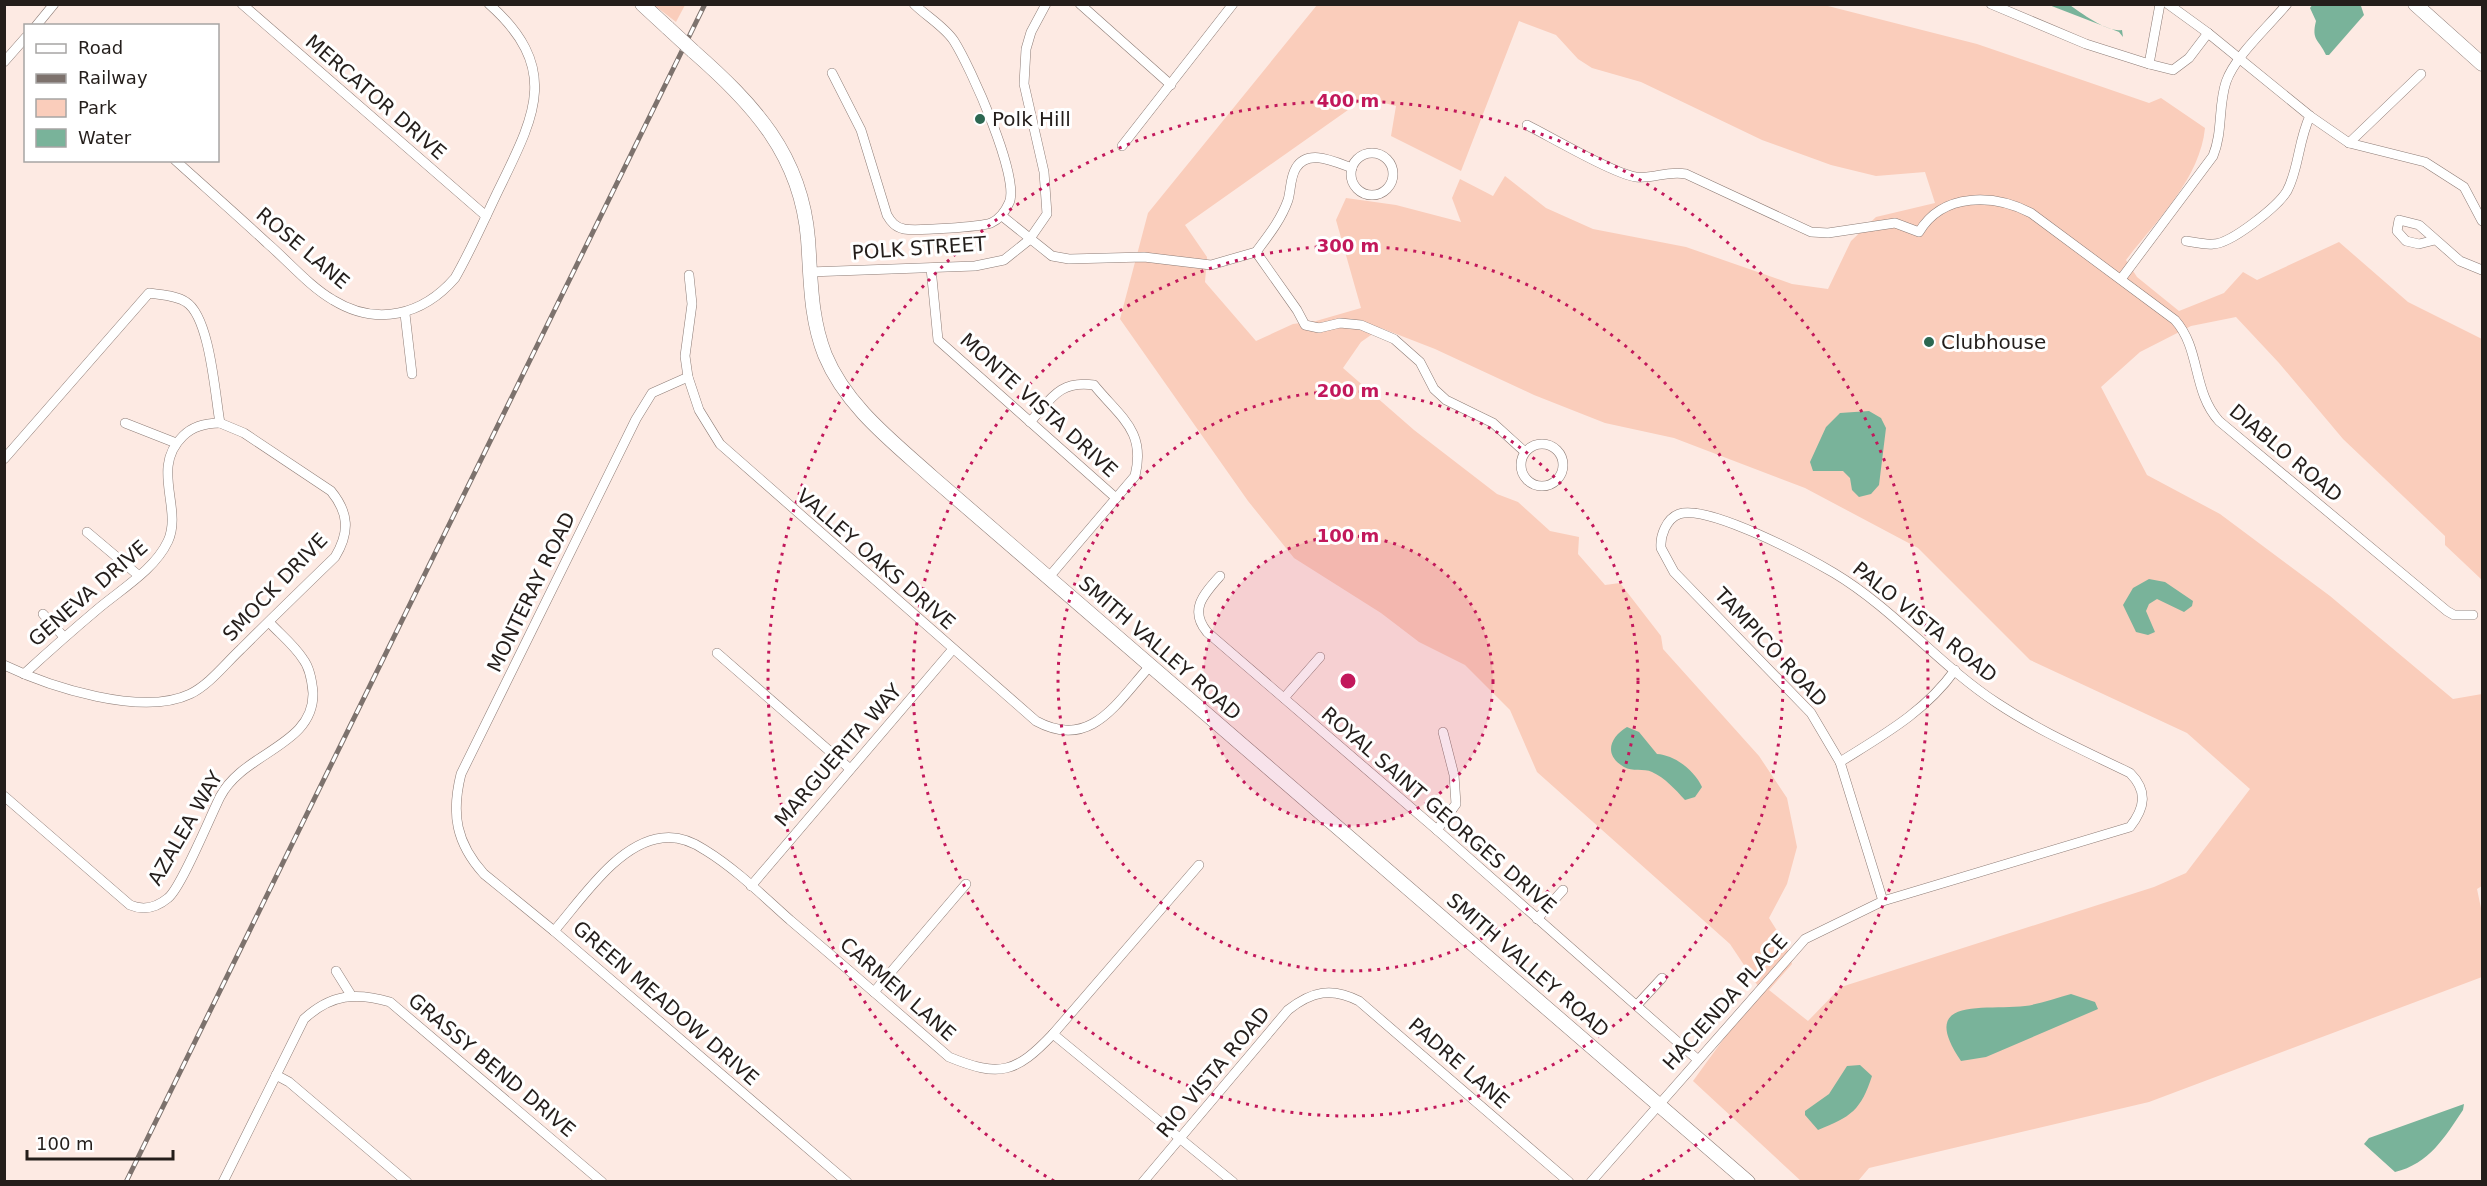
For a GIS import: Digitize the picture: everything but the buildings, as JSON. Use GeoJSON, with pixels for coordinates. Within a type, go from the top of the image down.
{"type":"FeatureCollection","features":[{"type":"Feature","properties":{"kind":"main road","name":"SMITH VALLEY ROAD"},"geometry":{"type":"LineString","coordinates":[[642,4],[746,99],[763,119],[786,156],[805,219],[814,315],[819,339],[835,375],[858,407],[894,443],[1150,666],[1748,1182]]}},
{"type":"Feature","properties":{"kind":"main road"},"geometry":{"type":"LineString","coordinates":[[2415,4],[2482,64]]}},
{"type":"Feature","properties":{"kind":"street"},"geometry":{"type":"LineString","coordinates":[[38,24],[54,4]]}},
{"type":"Feature","properties":{"kind":"street","name":"MERCATOR DRIVE"},"geometry":{"type":"LineString","coordinates":[[242,4],[486,216]]}},
{"type":"Feature","properties":{"kind":"street","name":"ROSE LANE"},"geometry":{"type":"LineString","coordinates":[[177,162],[331,299],[364,313],[405,314],[431,302],[455,278],[529,127],[534,93],[529,56],[521,38],[508,21],[489,4]]}},
{"type":"Feature","properties":{"kind":"street"},"geometry":{"type":"LineString","coordinates":[[832,73],[861,130],[887,215],[893,224],[904,229],[919,229],[990,223],[1002,216],[1011,201],[1011,181],[988,110],[953,40],[914,4]]}},
{"type":"Feature","properties":{"kind":"street","name":"POLK STREET"},"geometry":{"type":"LineString","coordinates":[[809,272],[975,266],[1004,260],[1029,240],[1047,214],[1044,172],[1024,84],[1029,41],[1046,4]]}},
{"type":"Feature","properties":{"kind":"street"},"geometry":{"type":"LineString","coordinates":[[1080,4],[1171,85]]}},
{"type":"Feature","properties":{"kind":"street"},"geometry":{"type":"LineString","coordinates":[[1122,146],[1233,4]]}},
{"type":"Feature","properties":{"kind":"street"},"geometry":{"type":"LineString","coordinates":[[1991,4],[2086,44],[2173,70],[2189,58],[2208,33]]}},
{"type":"Feature","properties":{"kind":"street"},"geometry":{"type":"LineString","coordinates":[[2149,64],[2160,4]]}},
{"type":"Feature","properties":{"kind":"street"},"geometry":{"type":"LineString","coordinates":[[2168,4],[2208,33],[2310,116],[2349,143],[2425,162],[2464,187],[2482,220]]}},
{"type":"Feature","properties":{"kind":"street"},"geometry":{"type":"LineString","coordinates":[[2121,279],[2212,156],[2218,143],[2226,82],[2240,59],[2287,4]]}},
{"type":"Feature","properties":{"kind":"street"},"geometry":{"type":"LineString","coordinates":[[4,62],[24,39]]}},
{"type":"Feature","properties":{"kind":"street"},"geometry":{"type":"LineString","coordinates":[[2349,143],[2421,74]]}},
{"type":"Feature","properties":{"kind":"street"},"geometry":{"type":"LineString","coordinates":[[2186,241],[2215,245],[2240,234],[2286,192],[2295,169],[2301,135],[2310,116]]}},
{"type":"Feature","properties":{"kind":"street","name":"DIABLO ROAD"},"geometry":{"type":"LineString","coordinates":[[1527,125],[1627,175],[1647,176],[1669,172],[1686,174],[1811,232],[1828,233],[1895,223],[1919,232],[1931,217],[1950,205],[1979,199],[2005,202],[2019,207],[2043,220],[2175,320],[2186,333],[2201,394],[2219,421],[2447,611],[2454,615],[2473,615]]}},
{"type":"Feature","properties":{"kind":"street"},"geometry":{"type":"LineString","coordinates":[[1377,153],[1389,160],[1392,166],[1391,186],[1380,194],[1366,195],[1355,187],[1352,168],[1365,154],[1377,153]]}},
{"type":"Feature","properties":{"kind":"street"},"geometry":{"type":"LineString","coordinates":[[1002,216],[1029,240],[1052,256],[1069,260],[1144,256],[1211,265],[1256,252],[1275,228],[1284,209],[1295,169],[1302,162],[1309,158],[1325,158],[1352,168]]}},
{"type":"Feature","properties":{"kind":"street"},"geometry":{"type":"LineString","coordinates":[[2435,240],[2460,261],[2482,270]]}},
{"type":"Feature","properties":{"kind":"street"},"geometry":{"type":"LineString","coordinates":[[1256,252],[1297,309],[1305,325],[1319,328],[1340,322],[1361,325],[1394,339],[1420,362],[1434,389],[1446,400],[1493,423],[1525,452]]}},
{"type":"Feature","properties":{"kind":"street","name":"MONTE VISTA DRIVE"},"geometry":{"type":"LineString","coordinates":[[931,268],[938,340],[1116,498]]}},
{"type":"Feature","properties":{"kind":"street","name":"VALLEY OAKS DRIVE"},"geometry":{"type":"LineString","coordinates":[[689,275],[692,304],[686,356],[688,377],[699,410],[720,444],[731,457],[1036,721],[1058,731],[1071,732],[1093,726],[1150,666]]}},
{"type":"Feature","properties":{"kind":"street"},"geometry":{"type":"LineString","coordinates":[[4,459],[149,293],[176,297],[187,302],[203,325],[220,423],[197,427],[176,443],[125,423]]}},
{"type":"Feature","properties":{"kind":"street"},"geometry":{"type":"LineString","coordinates":[[405,314],[412,374]]}},
{"type":"Feature","properties":{"kind":"street","name":"MONTERAY ROAD"},"geometry":{"type":"LineString","coordinates":[[467,849],[454,807],[465,766],[644,405],[652,393],[661,387],[688,377]]}},
{"type":"Feature","properties":{"kind":"street"},"geometry":{"type":"LineString","coordinates":[[1030,422],[1062,387],[1077,383],[1094,385],[1136,437],[1140,455],[1135,476],[1049,577]]}},
{"type":"Feature","properties":{"kind":"street","name":"SMOCK DRIVE"},"geometry":{"type":"LineString","coordinates":[[4,665],[24,674],[102,698],[177,699],[202,686],[335,556],[346,534],[344,513],[332,490],[244,433],[220,423]]}},
{"type":"Feature","properties":{"kind":"street","name":"GENEVA DRIVE"},"geometry":{"type":"LineString","coordinates":[[24,674],[64,637],[155,562],[170,537],[168,470],[176,443]]}},
{"type":"Feature","properties":{"kind":"street"},"geometry":{"type":"LineString","coordinates":[[1536,444],[1551,445],[1562,454],[1564,461],[1561,476],[1551,485],[1537,486],[1531,483],[1522,472],[1522,458],[1525,452],[1536,444]]}},
{"type":"Feature","properties":{"kind":"street","name":"PALO VISTA ROAD"},"geometry":{"type":"LineString","coordinates":[[1665,528],[1679,514],[1697,513],[1758,534],[1834,573],[1898,619],[1955,670],[2007,709],[2056,738],[2130,773],[2139,782],[2144,801]]}},
{"type":"Feature","properties":{"kind":"street","name":"TAMPICO ROAD"},"geometry":{"type":"LineString","coordinates":[[1665,528],[1660,548],[1674,572],[1811,713],[1840,762],[1883,901]]}},
{"type":"Feature","properties":{"kind":"street"},"geometry":{"type":"LineString","coordinates":[[87,532],[138,575]]}},
{"type":"Feature","properties":{"kind":"street","name":"ROYAL SAINT GEORGES DRIVE"},"geometry":{"type":"LineString","coordinates":[[1220,576],[1198,603],[1197,614],[1201,624],[1697,1059]]}},
{"type":"Feature","properties":{"kind":"street"},"geometry":{"type":"LineString","coordinates":[[43,614],[64,637]]}},
{"type":"Feature","properties":{"kind":"street","name":"AZALEA WAY"},"geometry":{"type":"LineString","coordinates":[[4,796],[130,905],[147,909],[169,898],[231,779],[250,763],[292,737],[310,715],[313,691],[309,670],[304,659],[269,622]]}},
{"type":"Feature","properties":{"kind":"street","name":"MARGUERITA WAY"},"geometry":{"type":"LineString","coordinates":[[750,886],[953,649]]}},
{"type":"Feature","properties":{"kind":"street"},"geometry":{"type":"LineString","coordinates":[[717,653],[849,768]]}},
{"type":"Feature","properties":{"kind":"street"},"geometry":{"type":"LineString","coordinates":[[1284,698],[1320,657]]}},
{"type":"Feature","properties":{"kind":"street"},"geometry":{"type":"LineString","coordinates":[[1840,762],[1905,722],[1940,691],[1955,670]]}},
{"type":"Feature","properties":{"kind":"street"},"geometry":{"type":"LineString","coordinates":[[1437,830],[1456,804],[1454,775],[1443,732]]}},
{"type":"Feature","properties":{"kind":"street","name":"HACIENDA PLACE"},"geometry":{"type":"LineString","coordinates":[[1591,1182],[1805,939],[1883,901],[2130,827],[2140,814],[2144,801]]}},
{"type":"Feature","properties":{"kind":"street","name":"CARMEN LANE"},"geometry":{"type":"LineString","coordinates":[[554,931],[615,861],[643,842],[663,838],[687,841],[703,849],[750,886],[949,1057],[979,1070],[1002,1069],[1030,1058],[1199,865]]}},
{"type":"Feature","properties":{"kind":"street","name":"GREEN MEADOW DRIVE"},"geometry":{"type":"LineString","coordinates":[[467,849],[474,863],[484,874],[554,931],[847,1182]]}},
{"type":"Feature","properties":{"kind":"street"},"geometry":{"type":"LineString","coordinates":[[874,992],[966,884]]}},
{"type":"Feature","properties":{"kind":"street"},"geometry":{"type":"LineString","coordinates":[[1537,919],[1563,890]]}},
{"type":"Feature","properties":{"kind":"street"},"geometry":{"type":"LineString","coordinates":[[223,1182],[304,1019],[318,1005],[351,995],[336,971]]}},
{"type":"Feature","properties":{"kind":"street"},"geometry":{"type":"LineString","coordinates":[[1637,1005],[1662,978]]}},
{"type":"Feature","properties":{"kind":"street","name":"PADRE LANE"},"geometry":{"type":"LineString","coordinates":[[1317,994],[1343,992],[1359,1001],[1569,1182]]}},
{"type":"Feature","properties":{"kind":"street","name":"RIO VISTA ROAD"},"geometry":{"type":"LineString","coordinates":[[1143,1182],[1288,1010],[1317,994]]}},
{"type":"Feature","properties":{"kind":"street","name":"GRASSY BEND DRIVE"},"geometry":{"type":"LineString","coordinates":[[351,995],[367,995],[390,1002],[602,1182]]}},
{"type":"Feature","properties":{"kind":"street"},"geometry":{"type":"LineString","coordinates":[[1053,1034],[1233,1182]]}},
{"type":"Feature","properties":{"kind":"street"},"geometry":{"type":"LineString","coordinates":[[276,1075],[289,1082],[407,1182]]}},
{"type":"Feature","properties":{"kind":"green space"},"geometry":{"type":"Polygon","coordinates":[[[654,5],[685,5],[676,22],[654,5]]]}},
{"type":"Feature","properties":{"kind":"green space"},"geometry":{"type":"Polygon","coordinates":[[[1317,5],[1824,5],[1977,44],[2149,103],[2161,98],[2205,128],[2201,147],[2186,182],[2163,215],[2126,260],[2137,277],[2179,311],[2224,293],[2243,272],[2257,280],[2339,242],[2408,302],[2482,339],[2482,580],[2445,545],[2445,536],[2343,439],[2279,363],[2236,317],[2191,326],[2140,352],[2101,387],[2147,475],[2220,514],[2330,596],[2453,699],[2482,694],[2482,886],[2477,889],[2482,913],[2482,977],[2149,1102],[1869,1168],[1858,1181],[1801,1181],[1693,1081],[1760,989],[1730,944],[1537,772],[1510,710],[1465,665],[1419,642],[1381,613],[1294,558],[1248,501],[1120,319],[1148,213],[1317,5]],[[1519,21],[1461,171],[1391,136],[1396,106],[1365,98],[1185,225],[1207,257],[1205,282],[1256,341],[1293,324],[1316,321],[1361,308],[1336,220],[1346,198],[1396,205],[1461,222],[1452,198],[1460,179],[1493,196],[1505,176],[1546,208],[1593,229],[1686,247],[1792,284],[1828,289],[1851,241],[1876,217],[1935,203],[1925,172],[1876,176],[1831,165],[1762,140],[1641,82],[1592,68],[1578,59],[1556,35],[1519,21]],[[1381,328],[1361,342],[1343,368],[1414,430],[1497,494],[1518,502],[1550,531],[1579,537],[1578,554],[1605,585],[1620,583],[1661,636],[1663,649],[1759,756],[1787,798],[1797,847],[1787,884],[1769,918],[1786,945],[1792,964],[1769,990],[1808,1021],[1841,987],[2154,887],[2186,873],[2250,789],[2187,733],[2030,660],[1918,548],[1805,488],[1674,438],[1605,423],[1534,395],[1435,349],[1381,328]]]}},
{"type":"Feature","properties":{"kind":"water"},"geometry":{"type":"Polygon","coordinates":[[[2313,4],[2361,6],[2364,15],[2329,55],[2326,55],[2315,36],[2316,21],[2310,8],[2313,4]]]}},
{"type":"Feature","properties":{"kind":"water"},"geometry":{"type":"Polygon","coordinates":[[[2049,5],[2070,5],[2106,27],[2049,5]]]}},
{"type":"Feature","properties":{"kind":"water"},"geometry":{"type":"Polygon","coordinates":[[[1869,411],[1881,418],[1886,428],[1879,485],[1871,494],[1859,497],[1852,490],[1850,478],[1843,471],[1813,471],[1810,462],[1826,427],[1840,413],[1869,411]]]}},
{"type":"Feature","properties":{"kind":"water"},"geometry":{"type":"Polygon","coordinates":[[[2149,579],[2165,582],[2193,601],[2192,606],[2184,612],[2157,599],[2149,604],[2146,611],[2155,632],[2148,635],[2136,632],[2123,605],[2133,588],[2149,579]]]}},
{"type":"Feature","properties":{"kind":"water"},"geometry":{"type":"Polygon","coordinates":[[[1627,727],[1639,732],[1657,754],[1671,757],[1689,770],[1702,787],[1695,797],[1685,800],[1657,774],[1627,768],[1617,762],[1611,752],[1611,746],[1616,736],[1627,727]]]}},
{"type":"Feature","properties":{"kind":"water"},"geometry":{"type":"Polygon","coordinates":[[[2071,994],[2095,1002],[2098,1009],[1986,1057],[1961,1061],[1949,1040],[1947,1025],[1951,1016],[1961,1011],[1976,1008],[2025,1006],[2071,994]]]}},
{"type":"Feature","properties":{"kind":"water"},"geometry":{"type":"Polygon","coordinates":[[[1860,1065],[1872,1076],[1859,1105],[1839,1121],[1818,1130],[1805,1115],[1805,1111],[1829,1094],[1847,1066],[1860,1065]]]}},
{"type":"Feature","properties":{"kind":"water"},"geometry":{"type":"Polygon","coordinates":[[[2464,1104],[2463,1110],[2450,1130],[2435,1148],[2427,1156],[2407,1168],[2395,1172],[2364,1144],[2369,1138],[2464,1104]]]}},
{"type":"Feature","properties":{"kind":"railway"},"geometry":{"type":"LineString","coordinates":[[126,1182],[705,4]]}},
{"type":"Feature","properties":{"kind":"place","name":"Polk Hill"},"geometry":{"type":"Point","coordinates":[980,119]}},
{"type":"Feature","properties":{"kind":"place","name":"Clubhouse"},"geometry":{"type":"Point","coordinates":[1929,342]}}]}
